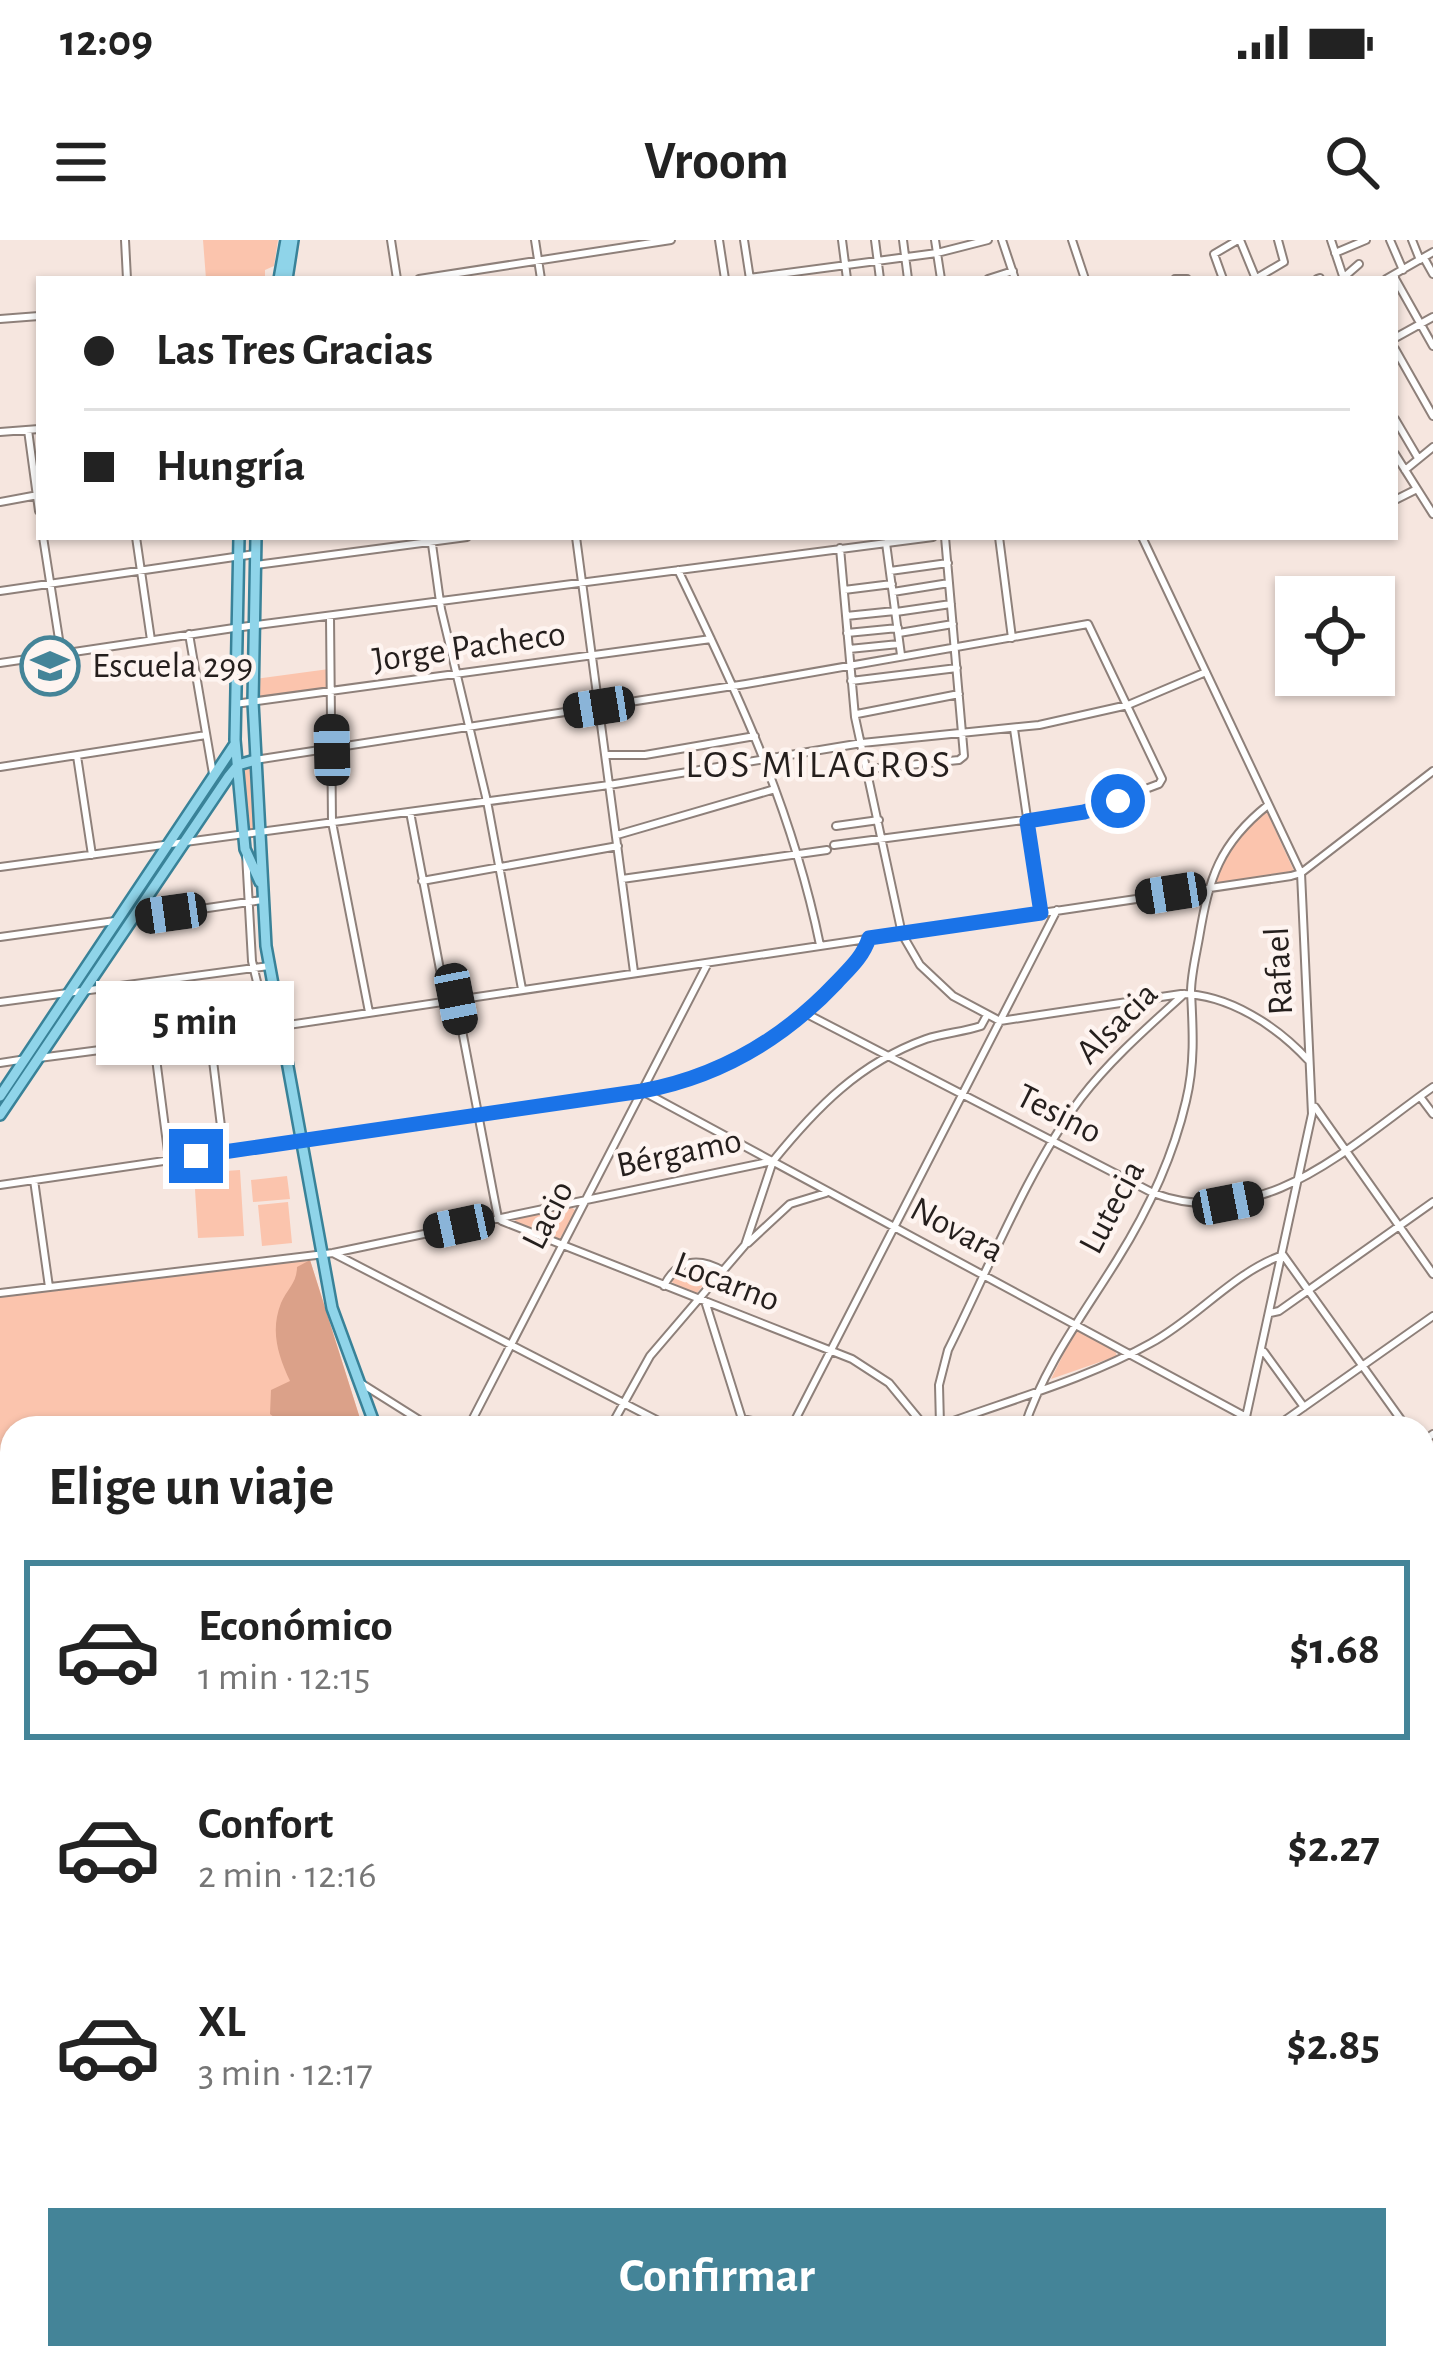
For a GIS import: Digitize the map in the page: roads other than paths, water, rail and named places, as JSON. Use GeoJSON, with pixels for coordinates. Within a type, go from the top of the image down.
{"type":"FeatureCollection","features":[{"type":"Feature","properties":{"kind":"main road"},"geometry":{"type":"LineString","coordinates":[[284,276],[290,240]]}},
{"type":"Feature","properties":{"kind":"main road"},"geometry":{"type":"LineString","coordinates":[[239,540],[235,744],[246,850],[261,887]]}},
{"type":"Feature","properties":{"kind":"main road"},"geometry":{"type":"LineString","coordinates":[[256,540],[255,760],[274,1027],[332,1308],[371,1416]]}},
{"type":"Feature","properties":{"kind":"main road"},"geometry":{"type":"LineString","coordinates":[[0,1096],[235,744]]}},
{"type":"Feature","properties":{"kind":"main road"},"geometry":{"type":"LineString","coordinates":[[0,1115],[238,765],[255,760]]}},
{"type":"Feature","properties":{"kind":"street"},"geometry":{"type":"LineString","coordinates":[[125,240],[127,276]]}},
{"type":"Feature","properties":{"kind":"street"},"geometry":{"type":"LineString","coordinates":[[391,240],[397,276]]}},
{"type":"Feature","properties":{"kind":"street"},"geometry":{"type":"LineString","coordinates":[[536,240],[540,276]]}},
{"type":"Feature","properties":{"kind":"street"},"geometry":{"type":"LineString","coordinates":[[441,276],[671,240]]}},
{"type":"Feature","properties":{"kind":"street"},"geometry":{"type":"LineString","coordinates":[[719,240],[724,276]]}},
{"type":"Feature","properties":{"kind":"street"},"geometry":{"type":"LineString","coordinates":[[744,240],[750,276]]}},
{"type":"Feature","properties":{"kind":"street"},"geometry":{"type":"LineString","coordinates":[[842,240],[847,276]]}},
{"type":"Feature","properties":{"kind":"street"},"geometry":{"type":"LineString","coordinates":[[875,240],[880,276]]}},
{"type":"Feature","properties":{"kind":"street"},"geometry":{"type":"LineString","coordinates":[[903,240],[908,276]]}},
{"type":"Feature","properties":{"kind":"street"},"geometry":{"type":"LineString","coordinates":[[935,240],[941,276]]}},
{"type":"Feature","properties":{"kind":"street"},"geometry":{"type":"LineString","coordinates":[[766,276],[937,254],[988,240]]}},
{"type":"Feature","properties":{"kind":"street"},"geometry":{"type":"LineString","coordinates":[[1002,240],[1014,275]]}},
{"type":"Feature","properties":{"kind":"street"},"geometry":{"type":"LineString","coordinates":[[1072,240],[1084,276]]}},
{"type":"Feature","properties":{"kind":"street"},"geometry":{"type":"LineString","coordinates":[[1222,276],[1214,254],[1239,240],[1258,276]]}},
{"type":"Feature","properties":{"kind":"street"},"geometry":{"type":"LineString","coordinates":[[1262,276],[1285,262],[1278,240]]}},
{"type":"Feature","properties":{"kind":"street"},"geometry":{"type":"LineString","coordinates":[[1330,240],[1343,276]]}},
{"type":"Feature","properties":{"kind":"street"},"geometry":{"type":"LineString","coordinates":[[1335,253],[1366,240]]}},
{"type":"Feature","properties":{"kind":"street"},"geometry":{"type":"LineString","coordinates":[[1390,240],[1402,270]]}},
{"type":"Feature","properties":{"kind":"street"},"geometry":{"type":"LineString","coordinates":[[1412,240],[1433,274]]}},
{"type":"Feature","properties":{"kind":"street"},"geometry":{"type":"LineString","coordinates":[[1391,276],[1433,252]]}},
{"type":"Feature","properties":{"kind":"street"},"geometry":{"type":"LineString","coordinates":[[1346,276],[1359,264]]}},
{"type":"Feature","properties":{"kind":"street"},"geometry":{"type":"LineString","coordinates":[[1398,290],[1433,346]]}},
{"type":"Feature","properties":{"kind":"street"},"geometry":{"type":"LineString","coordinates":[[0,319],[36,316]]}},
{"type":"Feature","properties":{"kind":"street"},"geometry":{"type":"LineString","coordinates":[[1398,336],[1433,317]]}},
{"type":"Feature","properties":{"kind":"street"},"geometry":{"type":"LineString","coordinates":[[1398,354],[1433,416]]}},
{"type":"Feature","properties":{"kind":"street"},"geometry":{"type":"LineString","coordinates":[[1398,424],[1418,458]]}},
{"type":"Feature","properties":{"kind":"street"},"geometry":{"type":"LineString","coordinates":[[0,432],[36,429]]}},
{"type":"Feature","properties":{"kind":"street"},"geometry":{"type":"LineString","coordinates":[[28,430],[36,482]]}},
{"type":"Feature","properties":{"kind":"street"},"geometry":{"type":"LineString","coordinates":[[1405,470],[1433,447]]}},
{"type":"Feature","properties":{"kind":"street"},"geometry":{"type":"LineString","coordinates":[[1398,459],[1433,514]]}},
{"type":"Feature","properties":{"kind":"street"},"geometry":{"type":"LineString","coordinates":[[1398,498],[1417,489]]}},
{"type":"Feature","properties":{"kind":"street"},"geometry":{"type":"LineString","coordinates":[[0,502],[36,495]]}},
{"type":"Feature","properties":{"kind":"street"},"geometry":{"type":"LineString","coordinates":[[43,540],[62,653]]}},
{"type":"Feature","properties":{"kind":"street"},"geometry":{"type":"LineString","coordinates":[[136,540],[151,640]]}},
{"type":"Feature","properties":{"kind":"street"},"geometry":{"type":"LineString","coordinates":[[0,591],[237,556],[255,559],[422,540]]}},
{"type":"Feature","properties":{"kind":"street"},"geometry":{"type":"LineString","coordinates":[[431,540],[440,603],[487,801],[522,989]]}},
{"type":"Feature","properties":{"kind":"street"},"geometry":{"type":"LineString","coordinates":[[576,540],[634,972]]}},
{"type":"Feature","properties":{"kind":"street"},"geometry":{"type":"LineString","coordinates":[[0,663],[910,540]]}},
{"type":"Feature","properties":{"kind":"street"},"geometry":{"type":"LineString","coordinates":[[868,769],[964,756],[945,540]]}},
{"type":"Feature","properties":{"kind":"street"},"geometry":{"type":"LineString","coordinates":[[998,540],[1012,638]]}},
{"type":"Feature","properties":{"kind":"street","name":"Rafael"},"geometry":{"type":"LineString","coordinates":[[1143,540],[1301,873],[1313,1104],[1246,1416]]}},
{"type":"Feature","properties":{"kind":"street"},"geometry":{"type":"LineString","coordinates":[[886,543],[901,655]]}},
{"type":"Feature","properties":{"kind":"street"},"geometry":{"type":"LineString","coordinates":[[840,548],[855,714],[902,934],[935,980],[1000,1021],[1188,994],[1258,1019],[1311,1064]]}},
{"type":"Feature","properties":{"kind":"street"},"geometry":{"type":"LineString","coordinates":[[890,571],[948,563]]}},
{"type":"Feature","properties":{"kind":"street"},"geometry":{"type":"LineString","coordinates":[[677,570],[735,684],[800,853],[820,945]]}},
{"type":"Feature","properties":{"kind":"street"},"geometry":{"type":"LineString","coordinates":[[844,590],[950,583]]}},
{"type":"Feature","properties":{"kind":"street"},"geometry":{"type":"LineString","coordinates":[[846,616],[952,604]]}},
{"type":"Feature","properties":{"kind":"street"},"geometry":{"type":"LineString","coordinates":[[330,617],[332,822],[369,1012]]}},
{"type":"Feature","properties":{"kind":"street"},"geometry":{"type":"LineString","coordinates":[[848,633],[953,624]]}},
{"type":"Feature","properties":{"kind":"street"},"geometry":{"type":"LineString","coordinates":[[255,760],[1088,624],[1162,779],[1160,784],[1084,812],[622,879]]}},
{"type":"Feature","properties":{"kind":"street"},"geometry":{"type":"LineString","coordinates":[[189,634],[214,778]]}},
{"type":"Feature","properties":{"kind":"street","name":"Jorge Pacheco"},"geometry":{"type":"LineString","coordinates":[[235,704],[711,639]]}},
{"type":"Feature","properties":{"kind":"street"},"geometry":{"type":"LineString","coordinates":[[849,649],[900,644]]}},
{"type":"Feature","properties":{"kind":"street"},"geometry":{"type":"LineString","coordinates":[[851,681],[957,668]]}},
{"type":"Feature","properties":{"kind":"street"},"geometry":{"type":"LineString","coordinates":[[0,867],[609,784],[862,743],[1014,729],[1128,705],[1206,672]]}},
{"type":"Feature","properties":{"kind":"street"},"geometry":{"type":"LineString","coordinates":[[855,714],[959,694]]}},
{"type":"Feature","properties":{"kind":"street"},"geometry":{"type":"LineString","coordinates":[[1014,729],[1041,913]]}},
{"type":"Feature","properties":{"kind":"street"},"geometry":{"type":"LineString","coordinates":[[0,767],[206,735]]}},
{"type":"Feature","properties":{"kind":"street"},"geometry":{"type":"LineString","coordinates":[[605,755],[664,753],[755,736]]}},
{"type":"Feature","properties":{"kind":"street"},"geometry":{"type":"LineString","coordinates":[[77,756],[92,855]]}},
{"type":"Feature","properties":{"kind":"street"},"geometry":{"type":"LineString","coordinates":[[0,1063],[274,1027],[1301,873],[1433,771]]}},
{"type":"Feature","properties":{"kind":"street"},"geometry":{"type":"LineString","coordinates":[[616,836],[775,788]]}},
{"type":"Feature","properties":{"kind":"street","name":"Alsacia"},"geometry":{"type":"LineString","coordinates":[[929,1416],[945,1357],[1053,1141],[1118,1053],[1188,994],[1208,888],[1234,835],[1268,805]]}},
{"type":"Feature","properties":{"kind":"street"},"geometry":{"type":"LineString","coordinates":[[410,812],[446,1001]]}},
{"type":"Feature","properties":{"kind":"street"},"geometry":{"type":"LineString","coordinates":[[836,826],[879,820]]}},
{"type":"Feature","properties":{"kind":"street"},"geometry":{"type":"LineString","coordinates":[[422,881],[618,846]]}},
{"type":"Feature","properties":{"kind":"street"},"geometry":{"type":"LineString","coordinates":[[246,850],[254,968],[274,1027]]}},
{"type":"Feature","properties":{"kind":"street"},"geometry":{"type":"LineString","coordinates":[[133,919],[262,901]]}},
{"type":"Feature","properties":{"kind":"street"},"geometry":{"type":"LineString","coordinates":[[796,1416],[1057,910]]}},
{"type":"Feature","properties":{"kind":"street"},"geometry":{"type":"LineString","coordinates":[[0,937],[118,921]]}},
{"type":"Feature","properties":{"kind":"street"},"geometry":{"type":"LineString","coordinates":[[0,1185],[642,1091],[686,1080],[745,1056],[806,1014],[860,958],[869,938]]}},
{"type":"Feature","properties":{"kind":"street","name":"Lacio"},"geometry":{"type":"LineString","coordinates":[[474,1416],[708,963]]}},
{"type":"Feature","properties":{"kind":"street"},"geometry":{"type":"LineString","coordinates":[[0,1002],[269,965]]}},
{"type":"Feature","properties":{"kind":"street","name":"Lutecia"},"geometry":{"type":"LineString","coordinates":[[1029,1416],[1075,1324],[1154,1193],[1177,1134],[1191,1078],[1195,1031],[1188,994]]}},
{"type":"Feature","properties":{"kind":"street"},"geometry":{"type":"LineString","coordinates":[[1158,998],[1163,1013]]}},
{"type":"Feature","properties":{"kind":"street"},"geometry":{"type":"LineString","coordinates":[[456,999],[498,1217]]}},
{"type":"Feature","properties":{"kind":"street","name":"Tesino"},"geometry":{"type":"LineString","coordinates":[[806,1014],[1154,1193],[1188,1202],[1228,1203],[1299,1182],[1433,1087]]}},
{"type":"Feature","properties":{"kind":"street","name":"Bérgamo"},"geometry":{"type":"LineString","coordinates":[[0,1293],[333,1253],[773,1161],[829,1096],[888,1055],[930,1037],[981,1026],[987,1015]]}},
{"type":"Feature","properties":{"kind":"street"},"geometry":{"type":"LineString","coordinates":[[210,1036],[224,1152]]}},
{"type":"Feature","properties":{"kind":"street"},"geometry":{"type":"LineString","coordinates":[[154,1043],[169,1160]]}},
{"type":"Feature","properties":{"kind":"street","name":"Novara"},"geometry":{"type":"LineString","coordinates":[[642,1091],[1244,1416]]}},
{"type":"Feature","properties":{"kind":"street"},"geometry":{"type":"LineString","coordinates":[[1420,1096],[1433,1114]]}},
{"type":"Feature","properties":{"kind":"street"},"geometry":{"type":"LineString","coordinates":[[1313,1104],[1433,1274]]}},
{"type":"Feature","properties":{"kind":"street"},"geometry":{"type":"LineString","coordinates":[[745,1245],[773,1161]]}},
{"type":"Feature","properties":{"kind":"street"},"geometry":{"type":"LineString","coordinates":[[34,1180],[49,1287]]}},
{"type":"Feature","properties":{"kind":"street"},"geometry":{"type":"LineString","coordinates":[[615,1416],[650,1356],[745,1245],[790,1204],[831,1193]]}},
{"type":"Feature","properties":{"kind":"street"},"geometry":{"type":"LineString","coordinates":[[1270,1313],[1433,1202]]}},
{"type":"Feature","properties":{"kind":"street","name":"Locarno"},"geometry":{"type":"LineString","coordinates":[[498,1217],[832,1351],[882,1378],[929,1416]]}},
{"type":"Feature","properties":{"kind":"street"},"geometry":{"type":"LineString","coordinates":[[333,1253],[648,1416]]}},
{"type":"Feature","properties":{"kind":"street"},"geometry":{"type":"LineString","coordinates":[[966,1416],[1131,1354],[1183,1323],[1238,1280],[1283,1255],[1398,1416]]}},
{"type":"Feature","properties":{"kind":"street"},"geometry":{"type":"LineString","coordinates":[[664,1286],[673,1271],[687,1262],[704,1262],[723,1271]]}},
{"type":"Feature","properties":{"kind":"street"},"geometry":{"type":"LineString","coordinates":[[701,1300],[741,1416]]}},
{"type":"Feature","properties":{"kind":"street"},"geometry":{"type":"LineString","coordinates":[[1291,1416],[1433,1316]]}},
{"type":"Feature","properties":{"kind":"street"},"geometry":{"type":"LineString","coordinates":[[1263,1351],[1304,1407]]}},
{"type":"Feature","properties":{"kind":"street"},"geometry":{"type":"LineString","coordinates":[[357,1381],[413,1416]]}},
{"type":"Feature","properties":{"kind":"place","name":"Escuela 299"},"geometry":{"type":"Point","coordinates":[50,666]}},
{"type":"Feature","properties":{"kind":"district","name":"LOS MILAGROS"},"geometry":{"type":"Point","coordinates":[819,765]}}]}
